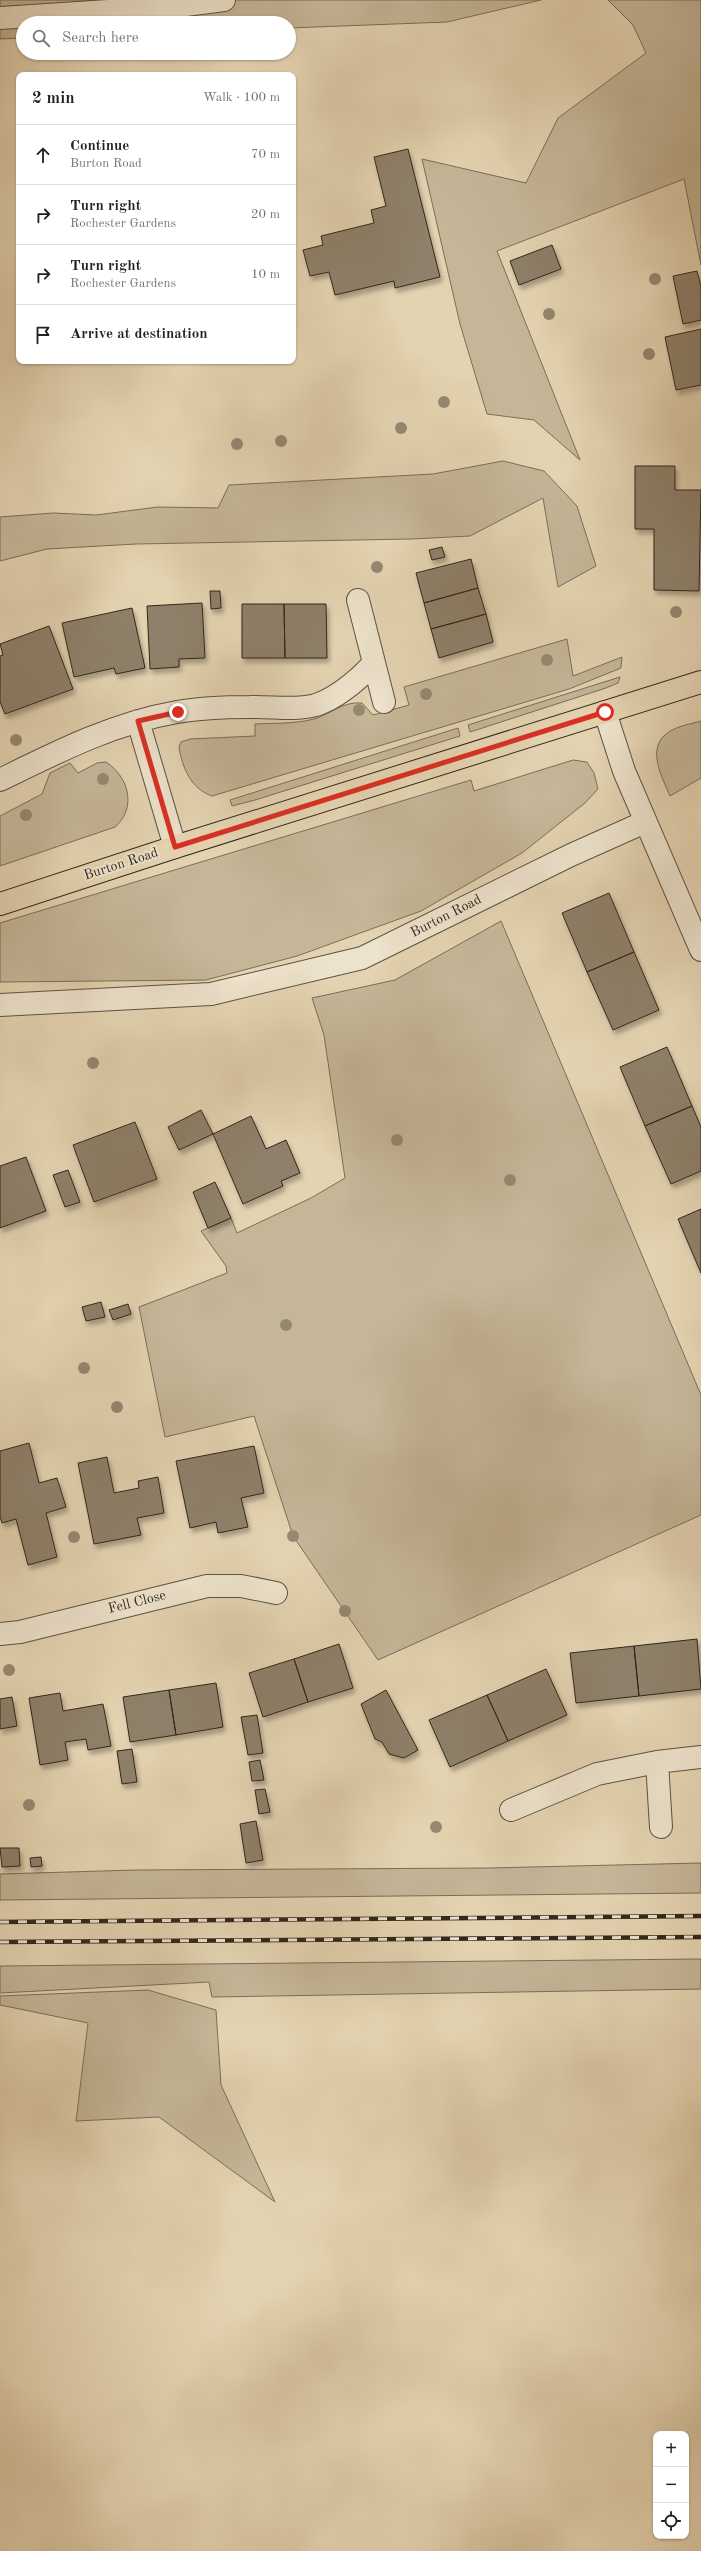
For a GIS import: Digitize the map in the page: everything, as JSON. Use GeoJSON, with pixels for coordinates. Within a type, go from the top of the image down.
{"type":"FeatureCollection","features":[{"type":"Feature","properties":{"kind":"main road","name":"Burton Road"},"geometry":{"type":"LineString","coordinates":[[0,904],[175,847],[701,682]]}},
{"type":"Feature","properties":{"kind":"street"},"geometry":{"type":"LineString","coordinates":[[31,16],[170,7],[224,0]]}},
{"type":"Feature","properties":{"kind":"street"},"geometry":{"type":"LineString","coordinates":[[0,18],[16,17]]}},
{"type":"Feature","properties":{"kind":"street"},"geometry":{"type":"LineString","coordinates":[[358,600],[384,702]]}},
{"type":"Feature","properties":{"kind":"street"},"geometry":{"type":"LineString","coordinates":[[0,780],[96,735],[138,721],[178,712],[249,707],[298,708],[316,705],[356,683],[374,662]]}},
{"type":"Feature","properties":{"kind":"street"},"geometry":{"type":"LineString","coordinates":[[605,712],[624,771],[701,950]]}},
{"type":"Feature","properties":{"kind":"street"},"geometry":{"type":"LineString","coordinates":[[138,721],[175,847]]}},
{"type":"Feature","properties":{"kind":"street","name":"Burton Road"},"geometry":{"type":"LineString","coordinates":[[0,1005],[211,994],[362,958],[571,855],[645,822]]}},
{"type":"Feature","properties":{"kind":"street","name":"Fell Close"},"geometry":{"type":"LineString","coordinates":[[0,1634],[20,1632],[207,1586],[240,1586],[276,1593]]}},
{"type":"Feature","properties":{"kind":"street"},"geometry":{"type":"LineString","coordinates":[[511,1810],[597,1774],[657,1762],[701,1757]]}},
{"type":"Feature","properties":{"kind":"street"},"geometry":{"type":"LineString","coordinates":[[657,1762],[661,1827]]}},
{"type":"Feature","properties":{"kind":"shaded area"},"geometry":{"type":"Polygon","coordinates":[[[0,0],[541,0],[447,22],[296,28],[296,16],[16,16],[16,38],[0,39],[0,0]]]}},
{"type":"Feature","properties":{"kind":"shaded area"},"geometry":{"type":"Polygon","coordinates":[[[608,0],[701,0],[701,265],[684,179],[497,251],[580,460],[534,420],[487,414],[460,324],[422,159],[526,183],[558,118],[646,53],[633,25],[608,0]]]}},
{"type":"Feature","properties":{"kind":"shaded area"},"geometry":{"type":"Polygon","coordinates":[[[503,461],[544,471],[577,506],[596,566],[558,587],[543,498],[470,536],[411,539],[136,544],[47,549],[0,561],[0,517],[53,513],[96,515],[158,507],[218,508],[229,485],[433,474],[503,461]]]}},
{"type":"Feature","properties":{"kind":"shaded area"},"geometry":{"type":"Polygon","coordinates":[[[567,639],[573,676],[622,657],[621,668],[569,689],[212,796],[205,793],[193,783],[182,762],[179,747],[181,742],[190,739],[255,736],[255,724],[307,721],[320,717],[343,706],[355,703],[362,703],[373,715],[409,705],[404,687],[567,639]]]}},
{"type":"Feature","properties":{"kind":"shaded area"},"geometry":{"type":"Polygon","coordinates":[[[620,677],[618,683],[606,688],[470,732],[468,725],[620,677]]]}},
{"type":"Feature","properties":{"kind":"shaded area"},"geometry":{"type":"Polygon","coordinates":[[[701,721],[701,778],[670,796],[660,771],[657,754],[658,746],[662,738],[672,730],[701,721]]]}},
{"type":"Feature","properties":{"kind":"shaded area"},"geometry":{"type":"Polygon","coordinates":[[[458,728],[460,736],[255,800],[232,806],[230,800],[458,728]]]}},
{"type":"Feature","properties":{"kind":"shaded area"},"geometry":{"type":"Polygon","coordinates":[[[573,760],[587,762],[594,773],[598,789],[585,803],[522,853],[421,911],[297,956],[206,980],[0,982],[0,923],[471,780],[474,791],[573,760]]]}},
{"type":"Feature","properties":{"kind":"shaded area"},"geometry":{"type":"Polygon","coordinates":[[[106,762],[114,768],[120,776],[125,784],[127,793],[128,802],[126,811],[122,819],[115,827],[0,866],[0,816],[42,794],[50,773],[70,763],[78,773],[97,763],[106,762]]]}},
{"type":"Feature","properties":{"kind":"shaded area"},"geometry":{"type":"Polygon","coordinates":[[[501,921],[701,1395],[701,1515],[378,1660],[293,1536],[254,1416],[165,1437],[139,1307],[227,1273],[226,1266],[201,1231],[231,1218],[237,1233],[311,1198],[345,1178],[324,1035],[312,998],[395,980],[501,921]]]}},
{"type":"Feature","properties":{"kind":"shaded area"},"geometry":{"type":"Polygon","coordinates":[[[701,1863],[701,1893],[0,1900],[0,1874],[136,1870],[489,1868],[701,1863]]]}},
{"type":"Feature","properties":{"kind":"shaded area"},"geometry":{"type":"Polygon","coordinates":[[[701,1959],[701,1989],[212,1997],[209,1982],[0,1993],[0,1966],[701,1959]]]}},
{"type":"Feature","properties":{"kind":"shaded area"},"geometry":{"type":"Polygon","coordinates":[[[148,1990],[216,2010],[221,2085],[275,2202],[159,2117],[76,2121],[88,2023],[0,2005],[0,1996],[148,1990]]]}},
{"type":"Feature","properties":{"kind":"building"},"geometry":{"type":"Polygon","coordinates":[[[408,149],[440,277],[395,288],[394,281],[335,295],[329,272],[310,276],[303,250],[323,245],[321,236],[374,223],[371,210],[386,206],[374,157],[408,149]]]}},
{"type":"Feature","properties":{"kind":"building"},"geometry":{"type":"Polygon","coordinates":[[[552,245],[561,269],[519,285],[510,261],[552,245]]]}},
{"type":"Feature","properties":{"kind":"building"},"geometry":{"type":"Polygon","coordinates":[[[697,271],[701,287],[701,320],[683,324],[673,276],[697,271]]]}},
{"type":"Feature","properties":{"kind":"building"},"geometry":{"type":"Polygon","coordinates":[[[701,329],[701,385],[676,390],[665,337],[701,329]]]}},
{"type":"Feature","properties":{"kind":"building"},"geometry":{"type":"Polygon","coordinates":[[[635,466],[675,466],[675,490],[701,490],[699,591],[654,590],[654,529],[635,529],[635,466]]]}},
{"type":"Feature","properties":{"kind":"building"},"geometry":{"type":"Polygon","coordinates":[[[442,547],[445,557],[432,560],[429,550],[442,547]]]}},
{"type":"Feature","properties":{"kind":"building"},"geometry":{"type":"Polygon","coordinates":[[[471,559],[478,588],[424,603],[416,573],[471,559]]]}},
{"type":"Feature","properties":{"kind":"building"},"geometry":{"type":"Polygon","coordinates":[[[478,588],[486,614],[431,629],[424,603],[478,588]]]}},
{"type":"Feature","properties":{"kind":"building"},"geometry":{"type":"Polygon","coordinates":[[[210,591],[220,591],[221,608],[211,609],[210,591]]]}},
{"type":"Feature","properties":{"kind":"building"},"geometry":{"type":"Polygon","coordinates":[[[202,603],[205,658],[179,659],[179,667],[150,669],[147,606],[202,603]]]}},
{"type":"Feature","properties":{"kind":"building"},"geometry":{"type":"Polygon","coordinates":[[[242,604],[284,604],[285,658],[242,658],[242,604]]]}},
{"type":"Feature","properties":{"kind":"building"},"geometry":{"type":"Polygon","coordinates":[[[284,604],[326,604],[327,658],[285,658],[284,604]]]}},
{"type":"Feature","properties":{"kind":"building"},"geometry":{"type":"Polygon","coordinates":[[[132,608],[145,668],[116,674],[114,668],[74,677],[62,623],[132,608]]]}},
{"type":"Feature","properties":{"kind":"building"},"geometry":{"type":"Polygon","coordinates":[[[486,614],[493,642],[439,658],[431,629],[486,614]]]}},
{"type":"Feature","properties":{"kind":"building"},"geometry":{"type":"Polygon","coordinates":[[[49,626],[73,689],[5,714],[0,702],[0,656],[3,655],[0,644],[49,626]]]}},
{"type":"Feature","properties":{"kind":"building"},"geometry":{"type":"Polygon","coordinates":[[[609,893],[634,952],[587,972],[562,913],[609,893]]]}},
{"type":"Feature","properties":{"kind":"building"},"geometry":{"type":"Polygon","coordinates":[[[634,952],[659,1010],[613,1030],[587,972],[634,952]]]}},
{"type":"Feature","properties":{"kind":"building"},"geometry":{"type":"Polygon","coordinates":[[[667,1047],[692,1106],[645,1126],[620,1067],[667,1047]]]}},
{"type":"Feature","properties":{"kind":"building"},"geometry":{"type":"Polygon","coordinates":[[[692,1106],[701,1127],[701,1171],[671,1184],[645,1126],[692,1106]]]}},
{"type":"Feature","properties":{"kind":"building"},"geometry":{"type":"Polygon","coordinates":[[[201,1110],[213,1134],[179,1150],[168,1127],[201,1110]]]}},
{"type":"Feature","properties":{"kind":"building"},"geometry":{"type":"Polygon","coordinates":[[[251,1116],[266,1149],[286,1140],[300,1173],[281,1181],[283,1186],[243,1204],[213,1134],[251,1116]]]}},
{"type":"Feature","properties":{"kind":"building"},"geometry":{"type":"Polygon","coordinates":[[[135,1122],[157,1179],[94,1202],[73,1145],[135,1122]]]}},
{"type":"Feature","properties":{"kind":"building"},"geometry":{"type":"Polygon","coordinates":[[[26,1157],[46,1211],[0,1228],[0,1166],[26,1157]]]}},
{"type":"Feature","properties":{"kind":"building"},"geometry":{"type":"Polygon","coordinates":[[[68,1170],[80,1202],[65,1207],[53,1175],[68,1170]]]}},
{"type":"Feature","properties":{"kind":"building"},"geometry":{"type":"Polygon","coordinates":[[[215,1182],[231,1218],[208,1228],[193,1192],[215,1182]]]}},
{"type":"Feature","properties":{"kind":"building"},"geometry":{"type":"Polygon","coordinates":[[[701,1209],[701,1273],[678,1219],[701,1209]]]}},
{"type":"Feature","properties":{"kind":"building"},"geometry":{"type":"Polygon","coordinates":[[[101,1302],[105,1317],[86,1321],[82,1307],[101,1302]]]}},
{"type":"Feature","properties":{"kind":"building"},"geometry":{"type":"Polygon","coordinates":[[[128,1304],[131,1314],[113,1320],[109,1310],[128,1304]]]}},
{"type":"Feature","properties":{"kind":"building"},"geometry":{"type":"Polygon","coordinates":[[[29,1443],[39,1483],[57,1478],[66,1507],[46,1513],[57,1557],[28,1565],[16,1519],[2,1523],[0,1516],[0,1451],[29,1443]]]}},
{"type":"Feature","properties":{"kind":"building"},"geometry":{"type":"Polygon","coordinates":[[[254,1446],[264,1493],[241,1498],[248,1527],[218,1533],[216,1522],[190,1528],[176,1461],[254,1446]]]}},
{"type":"Feature","properties":{"kind":"building"},"geometry":{"type":"Polygon","coordinates":[[[107,1457],[114,1493],[139,1488],[138,1481],[158,1477],[164,1513],[137,1518],[141,1535],[94,1544],[78,1463],[107,1457]]]}},
{"type":"Feature","properties":{"kind":"building"},"geometry":{"type":"Polygon","coordinates":[[[697,1639],[701,1689],[639,1696],[634,1646],[697,1639]]]}},
{"type":"Feature","properties":{"kind":"building"},"geometry":{"type":"Polygon","coordinates":[[[339,1644],[353,1688],[308,1702],[294,1659],[339,1644]]]}},
{"type":"Feature","properties":{"kind":"building"},"geometry":{"type":"Polygon","coordinates":[[[634,1646],[639,1696],[576,1703],[570,1653],[634,1646]]]}},
{"type":"Feature","properties":{"kind":"building"},"geometry":{"type":"Polygon","coordinates":[[[294,1659],[308,1702],[263,1717],[249,1673],[294,1659]]]}},
{"type":"Feature","properties":{"kind":"building"},"geometry":{"type":"Polygon","coordinates":[[[546,1669],[567,1715],[508,1741],[487,1695],[546,1669]]]}},
{"type":"Feature","properties":{"kind":"building"},"geometry":{"type":"Polygon","coordinates":[[[216,1683],[223,1727],[176,1735],[169,1690],[216,1683]]]}},
{"type":"Feature","properties":{"kind":"building"},"geometry":{"type":"Polygon","coordinates":[[[169,1690],[176,1735],[130,1742],[123,1697],[169,1690]]]}},
{"type":"Feature","properties":{"kind":"building"},"geometry":{"type":"Polygon","coordinates":[[[386,1690],[418,1750],[404,1758],[389,1754],[382,1742],[375,1739],[361,1704],[386,1690]]]}},
{"type":"Feature","properties":{"kind":"building"},"geometry":{"type":"Polygon","coordinates":[[[60,1693],[63,1711],[103,1704],[111,1746],[88,1750],[86,1739],[65,1742],[68,1760],[40,1765],[29,1698],[60,1693]]]}},
{"type":"Feature","properties":{"kind":"building"},"geometry":{"type":"Polygon","coordinates":[[[487,1695],[508,1741],[450,1767],[429,1720],[487,1695]]]}},
{"type":"Feature","properties":{"kind":"building"},"geometry":{"type":"Polygon","coordinates":[[[12,1697],[17,1726],[0,1729],[0,1699],[12,1697]]]}},
{"type":"Feature","properties":{"kind":"building"},"geometry":{"type":"Polygon","coordinates":[[[257,1715],[263,1753],[248,1755],[241,1717],[257,1715]]]}},
{"type":"Feature","properties":{"kind":"building"},"geometry":{"type":"Polygon","coordinates":[[[132,1749],[137,1782],[122,1784],[117,1751],[132,1749]]]}},
{"type":"Feature","properties":{"kind":"building"},"geometry":{"type":"Polygon","coordinates":[[[260,1760],[264,1780],[252,1781],[249,1762],[260,1760]]]}},
{"type":"Feature","properties":{"kind":"building"},"geometry":{"type":"Polygon","coordinates":[[[265,1789],[270,1812],[259,1814],[255,1790],[265,1789]]]}},
{"type":"Feature","properties":{"kind":"building"},"geometry":{"type":"Polygon","coordinates":[[[256,1821],[263,1860],[246,1863],[240,1824],[256,1821]]]}},
{"type":"Feature","properties":{"kind":"building"},"geometry":{"type":"Polygon","coordinates":[[[0,1848],[19,1848],[20,1866],[2,1867],[0,1848]]]}},
{"type":"Feature","properties":{"kind":"building"},"geometry":{"type":"Polygon","coordinates":[[[41,1857],[42,1866],[31,1867],[30,1858],[41,1857]]]}},
{"type":"Feature","properties":{"kind":"railway"},"geometry":{"type":"LineString","coordinates":[[0,1922],[701,1916]]}},
{"type":"Feature","properties":{"kind":"railway"},"geometry":{"type":"LineString","coordinates":[[0,1942],[701,1937]]}},
{"type":"Feature","properties":{"kind":"route"},"geometry":{"type":"LineString","coordinates":[[178,712],[138,721],[175,847],[605,712]]}}]}
